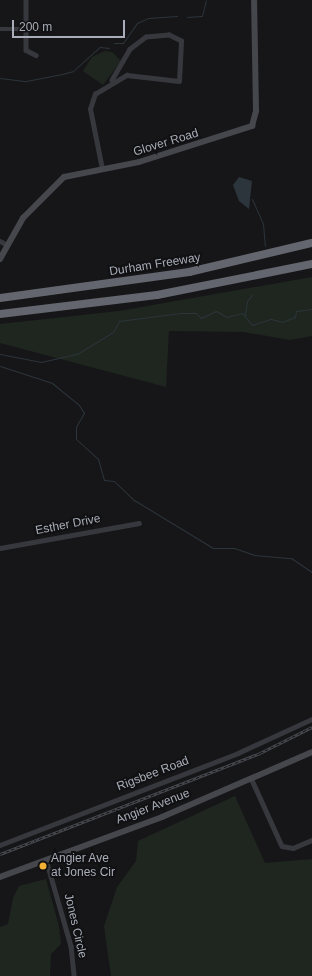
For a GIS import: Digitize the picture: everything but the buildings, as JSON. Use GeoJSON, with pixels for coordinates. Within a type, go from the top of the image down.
{"type":"FeatureCollection","features":[{"type":"Feature","properties":{"kind":"highway","name":"Durham Freeway"},"geometry":{"type":"LineString","coordinates":[[0,298],[222,266],[312,243]]}},
{"type":"Feature","properties":{"kind":"highway"},"geometry":{"type":"LineString","coordinates":[[222,266],[312,248]]}},
{"type":"Feature","properties":{"kind":"highway"},"geometry":{"type":"LineString","coordinates":[[0,314],[158,295],[312,264]]}},
{"type":"Feature","properties":{"kind":"street"},"geometry":{"type":"LineString","coordinates":[[26,0],[26,50],[36,55]]}},
{"type":"Feature","properties":{"kind":"street","name":"Glover Road"},"geometry":{"type":"LineString","coordinates":[[0,259],[3,242],[56,181],[69,175],[139,162],[252,126],[256,111],[254,0]]}},
{"type":"Feature","properties":{"kind":"street"},"geometry":{"type":"LineString","coordinates":[[0,28],[27,29]]}},
{"type":"Feature","properties":{"kind":"street"},"geometry":{"type":"LineString","coordinates":[[102,169],[90,104],[95,94],[112,80],[130,49],[146,37],[169,35],[181,41],[179,81],[127,75],[112,80]]}},
{"type":"Feature","properties":{"kind":"street"},"geometry":{"type":"LineString","coordinates":[[119,68],[127,75]]}},
{"type":"Feature","properties":{"kind":"street","name":"Esther Drive"},"geometry":{"type":"LineString","coordinates":[[0,548],[140,523]]}},
{"type":"Feature","properties":{"kind":"street","name":"Rigsbee Road"},"geometry":{"type":"LineString","coordinates":[[0,844],[238,754],[312,719]]}},
{"type":"Feature","properties":{"kind":"street","name":"Angier Avenue"},"geometry":{"type":"LineString","coordinates":[[0,877],[252,780],[312,752]]}},
{"type":"Feature","properties":{"kind":"street"},"geometry":{"type":"LineString","coordinates":[[252,780],[282,846],[293,848],[312,840]]}},
{"type":"Feature","properties":{"kind":"street","name":"Jones Circle"},"geometry":{"type":"LineString","coordinates":[[46,859],[67,927],[74,976]]}},
{"type":"Feature","properties":{"kind":"shaded area"},"geometry":{"type":"Polygon","coordinates":[[[105,51],[112,52],[121,61],[103,85],[83,71],[92,57],[105,51]]]}},
{"type":"Feature","properties":{"kind":"shaded area"},"geometry":{"type":"Polygon","coordinates":[[[239,177],[252,181],[249,209],[239,201],[233,185],[239,177]]]}},
{"type":"Feature","properties":{"kind":"shaded area"},"geometry":{"type":"Polygon","coordinates":[[[312,277],[312,336],[290,340],[243,332],[169,331],[166,387],[0,343],[0,324],[119,311],[312,277]]]}},
{"type":"Feature","properties":{"kind":"shaded area"},"geometry":{"type":"Polygon","coordinates":[[[235,796],[265,863],[312,859],[312,976],[111,976],[104,926],[117,887],[136,861],[138,841],[235,796]]]}},
{"type":"Feature","properties":{"kind":"shaded area"},"geometry":{"type":"Polygon","coordinates":[[[46,879],[59,926],[61,944],[51,954],[50,976],[0,976],[0,927],[8,924],[13,898],[19,886],[46,879]]]}},
{"type":"Feature","properties":{"kind":"waterway"},"geometry":{"type":"LineString","coordinates":[[187,17],[202,16],[206,0]]}},
{"type":"Feature","properties":{"kind":"waterway"},"geometry":{"type":"LineString","coordinates":[[114,43],[123,43],[137,23],[148,18],[177,16]]}},
{"type":"Feature","properties":{"kind":"waterway"},"geometry":{"type":"LineString","coordinates":[[0,78],[26,81],[73,71],[100,47],[109,48]]}},
{"type":"Feature","properties":{"kind":"waterway"},"geometry":{"type":"LineString","coordinates":[[252,199],[263,224],[265,246]]}},
{"type":"Feature","properties":{"kind":"waterway"},"geometry":{"type":"LineString","coordinates":[[245,315],[247,301],[252,295]]}},
{"type":"Feature","properties":{"kind":"waterway"},"geometry":{"type":"LineString","coordinates":[[0,354],[41,362],[77,354],[113,332],[119,321],[180,313],[196,313],[201,318],[216,311],[227,317],[242,313],[252,325],[271,319],[282,322],[295,317],[296,311],[312,309]]}},
{"type":"Feature","properties":{"kind":"waterway"},"geometry":{"type":"LineString","coordinates":[[0,366],[52,383],[79,405],[84,413],[76,427],[76,439],[98,459],[104,480],[114,481],[134,500],[213,548],[234,548],[254,555],[291,558],[312,572]]}},
{"type":"Feature","properties":{"kind":"railway"},"geometry":{"type":"LineString","coordinates":[[0,854],[260,753],[312,727]]}},
{"type":"Feature","properties":{"kind":"place","name":"Angier Ave at Jones Cir"},"geometry":{"type":"Point","coordinates":[43,866]}}]}
